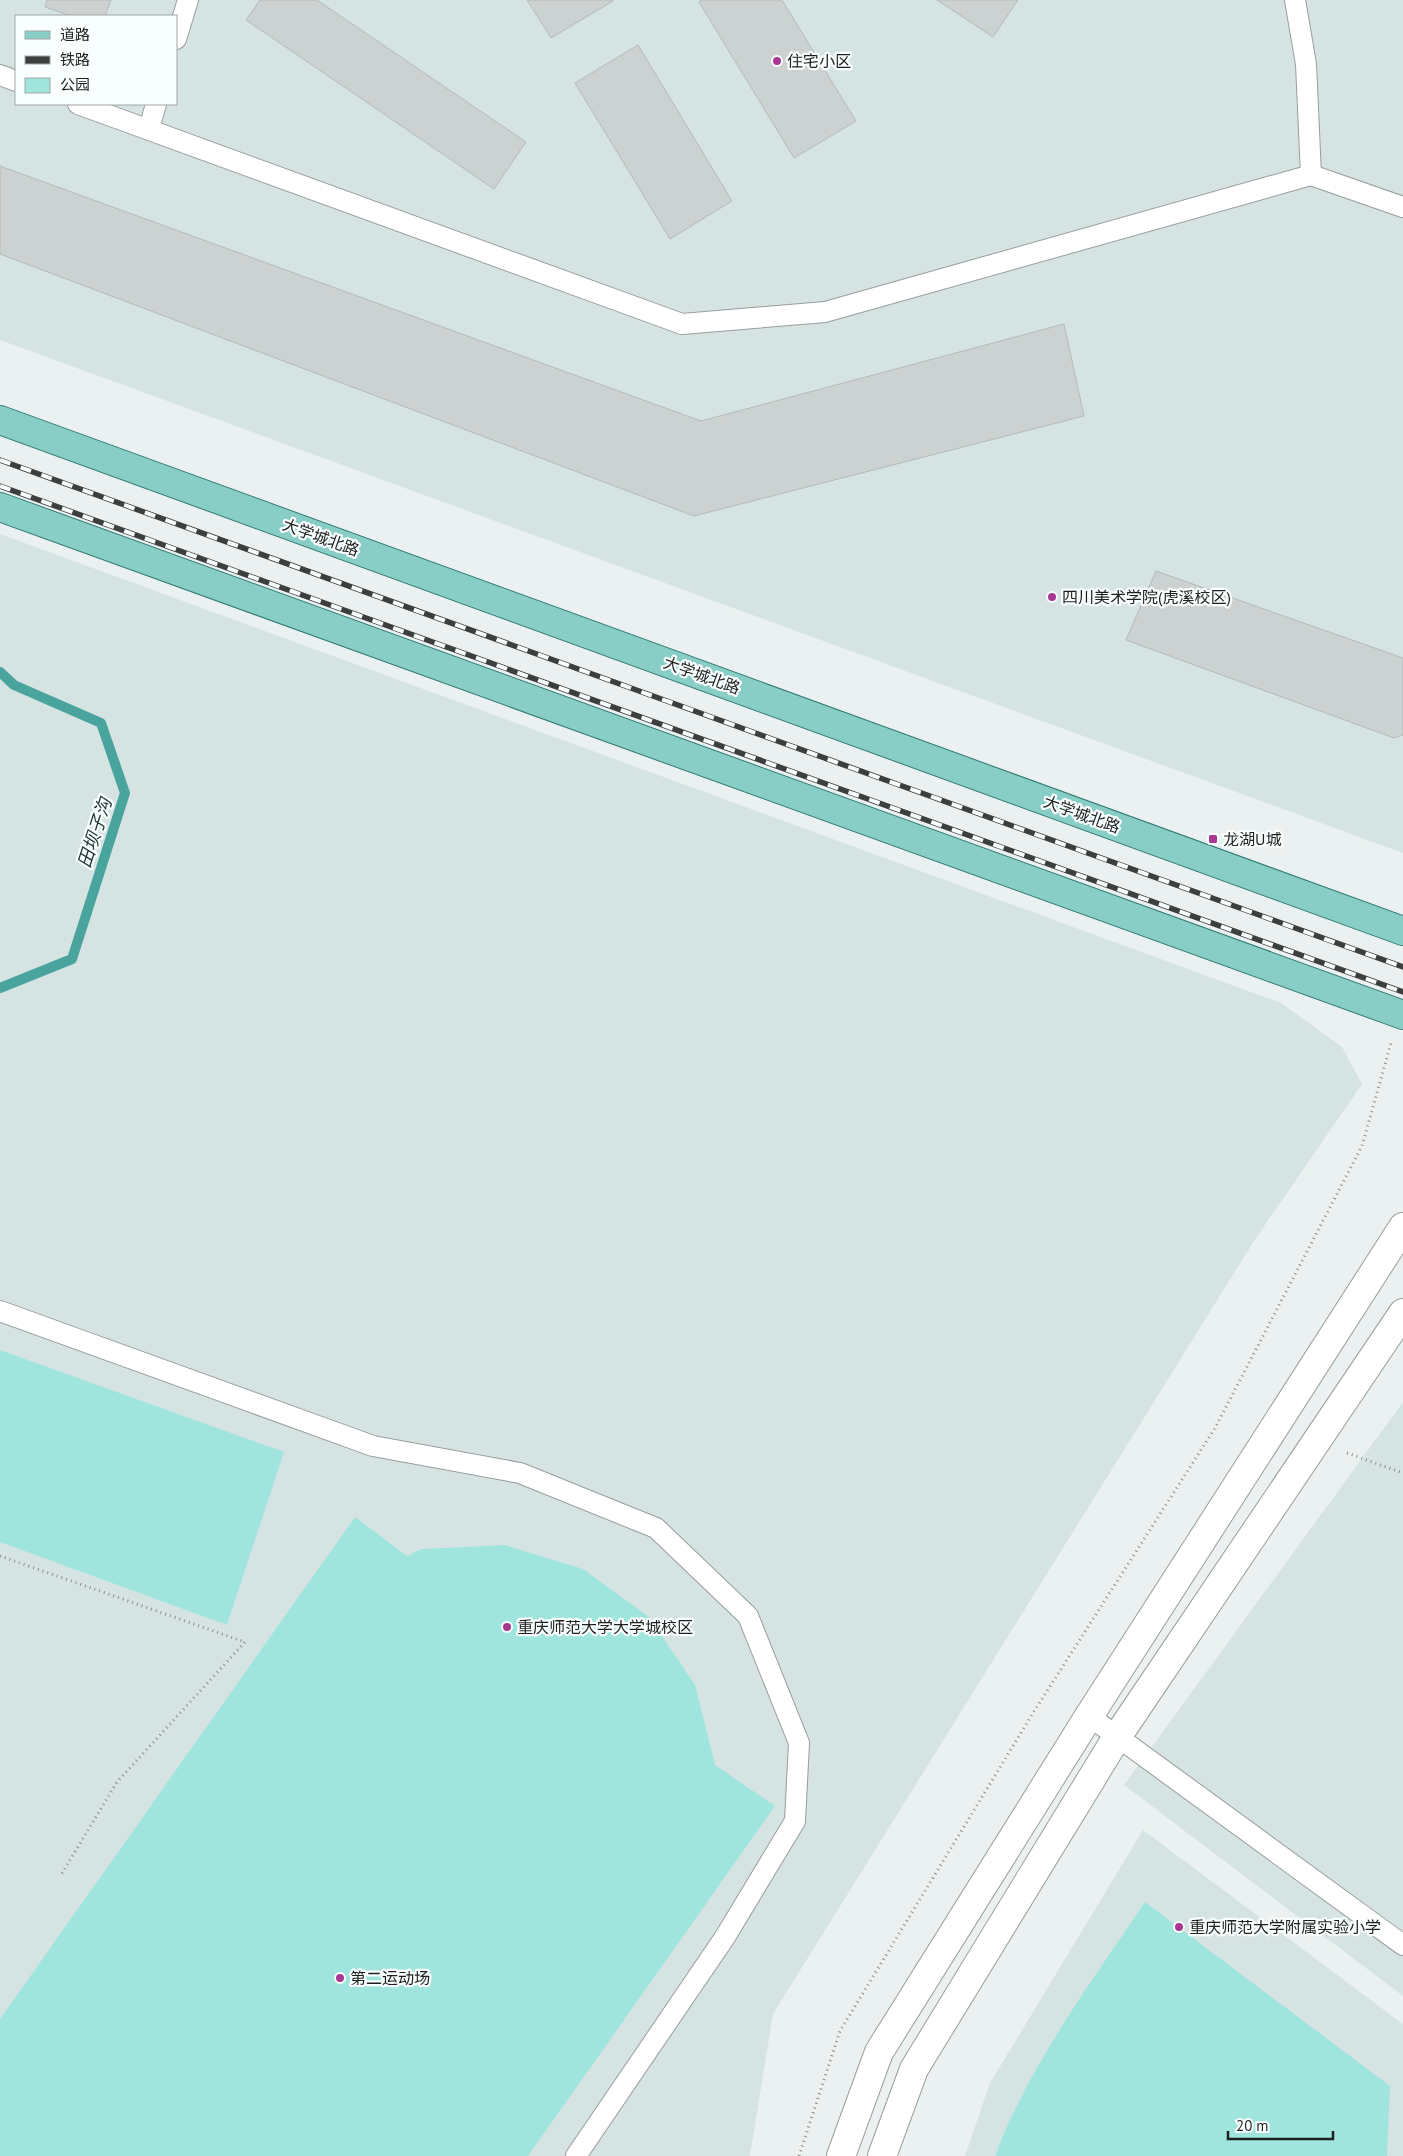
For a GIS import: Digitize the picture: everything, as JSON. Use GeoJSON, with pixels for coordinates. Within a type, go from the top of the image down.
{"type":"FeatureCollection","features":[{"type":"Feature","properties":{"kind":"main road","name":"大学城北路"},"geometry":{"type":"LineString","coordinates":[[0,420],[1403,931]]}},
{"type":"Feature","properties":{"kind":"main road"},"geometry":{"type":"LineString","coordinates":[[0,507],[1401,1014]]}},
{"type":"Feature","properties":{"kind":"street"},"geometry":{"type":"LineString","coordinates":[[841,2156],[879,2052],[1089,1716],[1403,1227]]}},
{"type":"Feature","properties":{"kind":"street"},"geometry":{"type":"LineString","coordinates":[[882,2156],[914,2069],[1118,1737],[1403,1313]]}},
{"type":"Feature","properties":{"kind":"lane"},"geometry":{"type":"LineString","coordinates":[[178,32],[188,0]]}},
{"type":"Feature","properties":{"kind":"lane"},"geometry":{"type":"LineString","coordinates":[[1295,0],[1306,64],[1310,175]]}},
{"type":"Feature","properties":{"kind":"lane"},"geometry":{"type":"LineString","coordinates":[[0,75],[15,81]]}},
{"type":"Feature","properties":{"kind":"lane"},"geometry":{"type":"LineString","coordinates":[[81,105],[682,324],[825,312],[1310,175],[1403,207]]}},
{"type":"Feature","properties":{"kind":"lane"},"geometry":{"type":"LineString","coordinates":[[149,129],[156,105]]}},
{"type":"Feature","properties":{"kind":"lane"},"geometry":{"type":"LineString","coordinates":[[0,1311],[373,1446],[520,1473],[656,1528],[748,1616],[799,1743],[795,1822],[725,1938],[576,2156]]}},
{"type":"Feature","properties":{"kind":"lane"},"geometry":{"type":"LineString","coordinates":[[1089,1716],[1403,1945]]}},
{"type":"Feature","properties":{"kind":"path"},"geometry":{"type":"LineString","coordinates":[[799,2156],[840,2031],[1033,1713],[1220,1419],[1362,1146],[1401,1014]]}},
{"type":"Feature","properties":{"kind":"path"},"geometry":{"type":"LineString","coordinates":[[1316,1442],[1403,1473]]}},
{"type":"Feature","properties":{"kind":"path"},"geometry":{"type":"LineString","coordinates":[[0,1556],[245,1642],[117,1782],[61,1875]]}},
{"type":"Feature","properties":{"kind":"shaded area","name":"四川美术学院(虎溪校区)"},"geometry":{"type":"Polygon","coordinates":[[[0,0],[1403,0],[1403,853],[0,340],[0,0]]]}},
{"type":"Feature","properties":{"kind":"shaded area","name":"重庆师范大学大学城校区"},"geometry":{"type":"Polygon","coordinates":[[[0,534],[1281,1003],[1342,1047],[1362,1084],[1254,1241],[773,2014],[750,2156],[0,2156],[0,534]]]}},
{"type":"Feature","properties":{"kind":"shaded area"},"geometry":{"type":"Polygon","coordinates":[[[1403,1402],[1403,1996],[1124,1785],[1403,1402]]]}},
{"type":"Feature","properties":{"kind":"shaded area","name":"重庆师范大学附属实验小学"},"geometry":{"type":"Polygon","coordinates":[[[1143,1830],[1403,2024],[1403,2156],[965,2156],[990,2083],[1143,1830]]]}},
{"type":"Feature","properties":{"kind":"green space"},"geometry":{"type":"Polygon","coordinates":[[[0,1350],[284,1452],[227,1625],[0,1542],[0,1350]]]}},
{"type":"Feature","properties":{"kind":"green space"},"geometry":{"type":"Polygon","coordinates":[[[355,1517],[407,1556],[422,1549],[505,1545],[583,1569],[649,1617],[695,1685],[715,1765],[775,1806],[528,2156],[0,2156],[0,2019],[355,1517]]]}},
{"type":"Feature","properties":{"kind":"green space","name":"重庆师范大学附属实验小学"},"geometry":{"type":"Polygon","coordinates":[[[1145,1902],[1390,2086],[1387,2156],[995,2156],[1025,2090],[1043,2057],[1062,2025],[1145,1902]]]}},
{"type":"Feature","properties":{"kind":"building"},"geometry":{"type":"Polygon","coordinates":[[[47,0],[111,0],[105,15],[68,15],[45,7],[47,0]]]}},
{"type":"Feature","properties":{"kind":"building"},"geometry":{"type":"Polygon","coordinates":[[[260,0],[317,0],[526,142],[494,189],[246,20],[260,0]]]}},
{"type":"Feature","properties":{"kind":"building"},"geometry":{"type":"Polygon","coordinates":[[[527,0],[612,0],[613,1],[551,38],[527,0]]]}},
{"type":"Feature","properties":{"kind":"building","name":"住宅小区"},"geometry":{"type":"Polygon","coordinates":[[[702,0],[782,0],[856,121],[794,158],[699,2],[702,0]]]}},
{"type":"Feature","properties":{"kind":"building"},"geometry":{"type":"Polygon","coordinates":[[[937,0],[1018,0],[993,37],[937,0]]]}},
{"type":"Feature","properties":{"kind":"building"},"geometry":{"type":"Polygon","coordinates":[[[638,45],[732,201],[670,239],[575,83],[638,45]]]}},
{"type":"Feature","properties":{"kind":"building"},"geometry":{"type":"Polygon","coordinates":[[[0,166],[701,421],[1064,324],[1084,416],[694,516],[0,254],[0,166]]]}},
{"type":"Feature","properties":{"kind":"building"},"geometry":{"type":"Polygon","coordinates":[[[1156,571],[1403,658],[1403,735],[1394,738],[1126,640],[1156,571]]]}},
{"type":"Feature","properties":{"kind":"waterway","name":"田坝子沟"},"geometry":{"type":"LineString","coordinates":[[0,672],[14,685],[101,723],[125,793],[72,959],[0,988]]}},
{"type":"Feature","properties":{"kind":"railway"},"geometry":{"type":"LineString","coordinates":[[0,460],[1403,967]]}},
{"type":"Feature","properties":{"kind":"railway"},"geometry":{"type":"LineString","coordinates":[[0,486],[1403,992]]}},
{"type":"Feature","properties":{"kind":"place","name":"住宅小区"},"geometry":{"type":"Point","coordinates":[777,61]}},
{"type":"Feature","properties":{"kind":"place","name":"四川美术学院(虎溪校区)"},"geometry":{"type":"Point","coordinates":[1052,597]}},
{"type":"Feature","properties":{"kind":"place","name":"龙湖U城"},"geometry":{"type":"Point","coordinates":[1213,839]}},
{"type":"Feature","properties":{"kind":"place","name":"重庆师范大学大学城校区"},"geometry":{"type":"Point","coordinates":[507,1627]}},
{"type":"Feature","properties":{"kind":"place","name":"重庆师范大学附属实验小学"},"geometry":{"type":"Point","coordinates":[1179,1927]}},
{"type":"Feature","properties":{"kind":"place","name":"第二运动场"},"geometry":{"type":"Point","coordinates":[340,1978]}}]}
